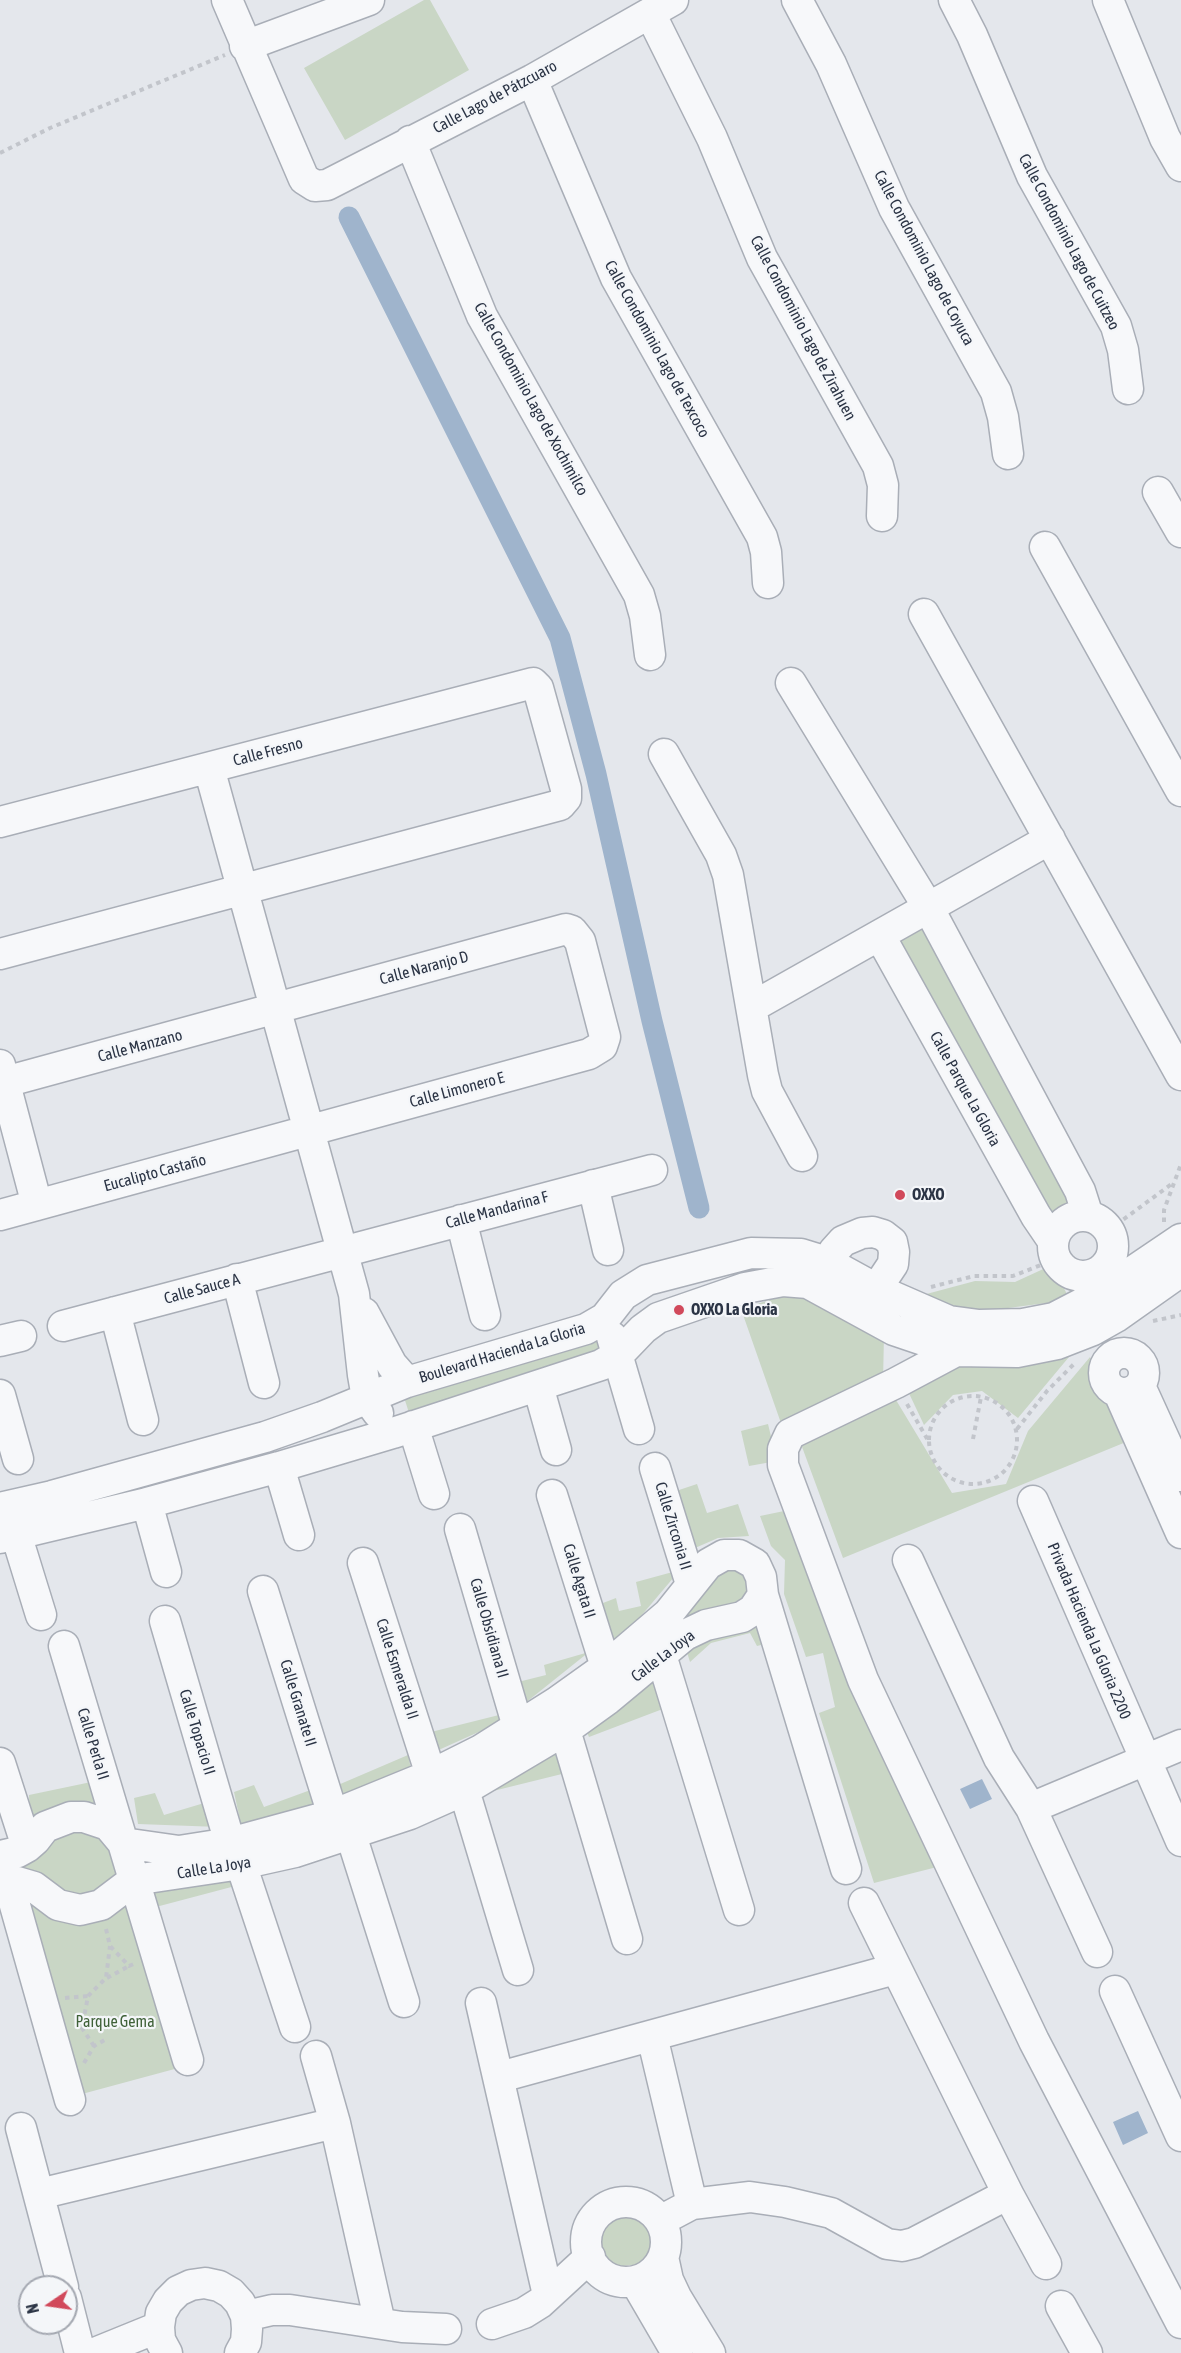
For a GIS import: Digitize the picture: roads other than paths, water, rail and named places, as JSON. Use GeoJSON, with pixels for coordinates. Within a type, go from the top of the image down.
{"type":"FeatureCollection","features":[{"type":"Feature","properties":{"kind":"street"},"geometry":{"type":"LineString","coordinates":[[227,0],[245,46],[369,0]]}},
{"type":"Feature","properties":{"kind":"street","name":"Calle Condominio Lago de Coyuca"},"geometry":{"type":"LineString","coordinates":[[797,0],[831,64],[894,208],[996,392],[1003,417],[1008,454]]}},
{"type":"Feature","properties":{"kind":"street","name":"Calle Condominio Lago de Cuitzeo"},"geometry":{"type":"LineString","coordinates":[[954,0],[972,34],[1032,177],[1116,326],[1123,350],[1128,388]]}},
{"type":"Feature","properties":{"kind":"street"},"geometry":{"type":"LineString","coordinates":[[1108,0],[1165,138],[1181,166]]}},
{"type":"Feature","properties":{"kind":"street","name":"Calle Lago de Pátzcuaro"},"geometry":{"type":"LineString","coordinates":[[245,46],[304,179],[315,186],[327,186],[410,141],[532,80],[661,6]]}},
{"type":"Feature","properties":{"kind":"street","name":"Calle Condominio Lago de Zirahuen"},"geometry":{"type":"LineString","coordinates":[[661,6],[762,258],[878,466],[883,484],[882,516]]}},
{"type":"Feature","properties":{"kind":"street","name":"Calle Condominio Lago de Texcoco"},"geometry":{"type":"LineString","coordinates":[[532,80],[616,278],[762,537],[766,552],[768,583]]}},
{"type":"Feature","properties":{"kind":"street","name":"Calle Condominio Lago de Xochimilco"},"geometry":{"type":"LineString","coordinates":[[410,141],[482,316],[639,595],[645,616],[650,655]]}},
{"type":"Feature","properties":{"kind":"street"},"geometry":{"type":"LineString","coordinates":[[1169,499],[1181,532]]}},
{"type":"Feature","properties":{"kind":"street"},"geometry":{"type":"LineString","coordinates":[[1045,548],[1181,790]]}},
{"type":"Feature","properties":{"kind":"street"},"geometry":{"type":"LineString","coordinates":[[924,614],[1181,1075]]}},
{"type":"Feature","properties":{"kind":"street"},"geometry":{"type":"LineString","coordinates":[[791,683],[928,907],[1080,1191],[1098,1223],[1113,1242],[1108,1276],[1083,1277],[1058,1257],[1057,1230],[1065,1221],[1076,1216],[1098,1223]]}},
{"type":"Feature","properties":{"kind":"street","name":"Calle Fresno"},"geometry":{"type":"LineString","coordinates":[[0,822],[528,684],[536,685],[566,789],[566,798],[560,805],[243,889]]}},
{"type":"Feature","properties":{"kind":"street"},"geometry":{"type":"LineString","coordinates":[[664,754],[721,855],[728,875],[767,1090],[802,1156]]}},
{"type":"Feature","properties":{"kind":"street"},"geometry":{"type":"LineString","coordinates":[[210,768],[354,1294],[363,1375],[368,1398],[403,1429],[434,1494]]}},
{"type":"Feature","properties":{"kind":"street"},"geometry":{"type":"LineString","coordinates":[[752,1007],[1050,839]]}},
{"type":"Feature","properties":{"kind":"street"},"geometry":{"type":"LineString","coordinates":[[0,954],[243,889]]}},
{"type":"Feature","properties":{"kind":"street","name":"Calle Naranjo D"},"geometry":{"type":"LineString","coordinates":[[276,1009],[566,928],[572,931],[580,941],[604,1028],[605,1037],[602,1046]]}},
{"type":"Feature","properties":{"kind":"street","name":"Calle Parque La Gloria"},"geometry":{"type":"LineString","coordinates":[[880,936],[1058,1257],[1096,1317],[1115,1357],[1131,1354],[1142,1364],[1144,1371],[1130,1390]]}},
{"type":"Feature","properties":{"kind":"street","name":"Calle Manzano"},"geometry":{"type":"LineString","coordinates":[[2,1074],[276,1009]]}},
{"type":"Feature","properties":{"kind":"street","name":"Calle Limonero E"},"geometry":{"type":"LineString","coordinates":[[309,1130],[589,1054],[602,1046]]}},
{"type":"Feature","properties":{"kind":"street"},"geometry":{"type":"LineString","coordinates":[[2,1074],[38,1205]]}},
{"type":"Feature","properties":{"kind":"street","name":"Eucalipto Castaño"},"geometry":{"type":"LineString","coordinates":[[0,1215],[309,1130]]}},
{"type":"Feature","properties":{"kind":"street","name":"Calle Mandarina F"},"geometry":{"type":"LineString","coordinates":[[342,1251],[652,1170]]}},
{"type":"Feature","properties":{"kind":"street"},"geometry":{"type":"LineString","coordinates":[[593,1185],[608,1250]]}},
{"type":"Feature","properties":{"kind":"street"},"geometry":{"type":"LineString","coordinates":[[461,1220],[485,1315]]}},
{"type":"Feature","properties":{"kind":"street"},"geometry":{"type":"LineString","coordinates":[[821,1274],[843,1241],[853,1236],[873,1232],[883,1235],[892,1242],[894,1252],[893,1264],[880,1300],[894,1330],[956,1352],[1017,1352],[1057,1344],[1096,1317],[1181,1271]]}},
{"type":"Feature","properties":{"kind":"street","name":"Boulevard Hacienda La Gloria"},"geometry":{"type":"LineString","coordinates":[[8,1536],[56,1510],[322,1417],[407,1382],[586,1329],[605,1318],[623,1295],[646,1280],[664,1274],[751,1253],[801,1254],[821,1274],[880,1300],[950,1321],[979,1325],[1023,1324],[1054,1317],[1096,1317],[1108,1276],[1181,1239]]}},
{"type":"Feature","properties":{"kind":"street","name":"Calle Sauce A"},"geometry":{"type":"LineString","coordinates":[[63,1326],[342,1251]]}},
{"type":"Feature","properties":{"kind":"street","name":"Boulevard Hacienda La Gloria"},"geometry":{"type":"LineString","coordinates":[[0,1508],[56,1510],[147,1503],[279,1467],[601,1365],[618,1355],[643,1329],[658,1318],[680,1310],[745,1288],[783,1281],[808,1283],[821,1274]]}},
{"type":"Feature","properties":{"kind":"street"},"geometry":{"type":"LineString","coordinates":[[237,1279],[264,1383]]}},
{"type":"Feature","properties":{"kind":"street"},"geometry":{"type":"LineString","coordinates":[[354,1294],[381,1348],[407,1382]]}},
{"type":"Feature","properties":{"kind":"street"},"geometry":{"type":"LineString","coordinates":[[115,1312],[142,1420]]}},
{"type":"Feature","properties":{"kind":"street"},"geometry":{"type":"LineString","coordinates":[[605,1318],[639,1429]]}},
{"type":"Feature","properties":{"kind":"street"},"geometry":{"type":"LineString","coordinates":[[956,1352],[790,1434],[783,1449],[783,1465],[863,1680],[1034,2041],[1181,2323]]}},
{"type":"Feature","properties":{"kind":"street"},"geometry":{"type":"LineString","coordinates":[[538,1386],[556,1449]]}},
{"type":"Feature","properties":{"kind":"street"},"geometry":{"type":"LineString","coordinates":[[1130,1390],[1181,1476]]}},
{"type":"Feature","properties":{"kind":"street"},"geometry":{"type":"LineString","coordinates":[[1130,1390],[1181,1533]]}},
{"type":"Feature","properties":{"kind":"street"},"geometry":{"type":"LineString","coordinates":[[0,1395],[18,1459]]}},
{"type":"Feature","properties":{"kind":"street"},"geometry":{"type":"LineString","coordinates":[[279,1467],[299,1535]]}},
{"type":"Feature","properties":{"kind":"street","name":"Calle Zirconia II"},"geometry":{"type":"LineString","coordinates":[[655,1468],[691,1584]]}},
{"type":"Feature","properties":{"kind":"street","name":"Calle Agata II"},"geometry":{"type":"LineString","coordinates":[[552,1495],[606,1667]]}},
{"type":"Feature","properties":{"kind":"street","name":"Privada Hacienda La Gloria 2200"},"geometry":{"type":"LineString","coordinates":[[1033,1501],[1181,1841]]}},
{"type":"Feature","properties":{"kind":"street"},"geometry":{"type":"LineString","coordinates":[[147,1503],[166,1572]]}},
{"type":"Feature","properties":{"kind":"street","name":"Calle Obsidiana II"},"geometry":{"type":"LineString","coordinates":[[460,1529],[518,1727]]}},
{"type":"Feature","properties":{"kind":"street"},"geometry":{"type":"LineString","coordinates":[[8,1536],[41,1615]]}},
{"type":"Feature","properties":{"kind":"street","name":"Calle La Joya"},"geometry":{"type":"LineString","coordinates":[[9,1864],[58,1905],[80,1910],[101,1905],[134,1880],[181,1862],[236,1854],[295,1852],[342,1825],[431,1775],[487,1762],[565,1730],[608,1699],[685,1635],[706,1625],[742,1617],[753,1610],[763,1596],[761,1577],[755,1564],[739,1555],[724,1555],[708,1564],[668,1614],[606,1667],[518,1727],[487,1762],[464,1790],[410,1814],[342,1825]]}},
{"type":"Feature","properties":{"kind":"street"},"geometry":{"type":"LineString","coordinates":[[908,1560],[999,1758],[1031,1808],[1097,1952]]}},
{"type":"Feature","properties":{"kind":"street","name":"Calle Esmeralda II"},"geometry":{"type":"LineString","coordinates":[[363,1563],[431,1775]]}},
{"type":"Feature","properties":{"kind":"street","name":"Calle Granate II"},"geometry":{"type":"LineString","coordinates":[[263,1591],[404,2002]]}},
{"type":"Feature","properties":{"kind":"street"},"geometry":{"type":"LineString","coordinates":[[763,1596],[846,1869]]}},
{"type":"Feature","properties":{"kind":"street","name":"Calle Topacio II"},"geometry":{"type":"LineString","coordinates":[[165,1621],[236,1854],[295,2027]]}},
{"type":"Feature","properties":{"kind":"street","name":"Calle Perla II"},"geometry":{"type":"LineString","coordinates":[[64,1646],[123,1843]]}},
{"type":"Feature","properties":{"kind":"street"},"geometry":{"type":"LineString","coordinates":[[661,1655],[739,1910]]}},
{"type":"Feature","properties":{"kind":"street"},"geometry":{"type":"LineString","coordinates":[[565,1730],[627,1939]]}},
{"type":"Feature","properties":{"kind":"street"},"geometry":{"type":"LineString","coordinates":[[1031,1808],[1181,1745]]}},
{"type":"Feature","properties":{"kind":"street"},"geometry":{"type":"LineString","coordinates":[[0,1763],[9,1864],[70,2100]]}},
{"type":"Feature","properties":{"kind":"street"},"geometry":{"type":"LineString","coordinates":[[464,1790],[518,1970]]}},
{"type":"Feature","properties":{"kind":"street"},"geometry":{"type":"LineString","coordinates":[[9,1864],[35,1840],[45,1827],[70,1817],[94,1819],[108,1825],[123,1843],[188,2060]]}},
{"type":"Feature","properties":{"kind":"street","name":"Calle La Joya"},"geometry":{"type":"LineString","coordinates":[[123,1843],[181,1862]]}},
{"type":"Feature","properties":{"kind":"street"},"geometry":{"type":"LineString","coordinates":[[864,1903],[1008,2194],[1046,2264]]}},
{"type":"Feature","properties":{"kind":"street"},"geometry":{"type":"LineString","coordinates":[[500,2077],[895,1969]]}},
{"type":"Feature","properties":{"kind":"street"},"geometry":{"type":"LineString","coordinates":[[1115,1991],[1181,2136]]}},
{"type":"Feature","properties":{"kind":"street"},"geometry":{"type":"LineString","coordinates":[[481,2003],[500,2077],[548,2295]]}},
{"type":"Feature","properties":{"kind":"street"},"geometry":{"type":"LineString","coordinates":[[652,2036],[693,2204]]}},
{"type":"Feature","properties":{"kind":"street"},"geometry":{"type":"LineString","coordinates":[[316,2056],[335,2123],[380,2323]]}},
{"type":"Feature","properties":{"kind":"street"},"geometry":{"type":"LineString","coordinates":[[39,2194],[335,2123]]}},
{"type":"Feature","properties":{"kind":"street"},"geometry":{"type":"LineString","coordinates":[[21,2128],[60,2275]]}},
{"type":"Feature","properties":{"kind":"street"},"geometry":{"type":"LineString","coordinates":[[660,2220],[693,2204],[750,2197],[831,2213],[887,2244],[902,2246],[914,2243],[1008,2194]]}},
{"type":"Feature","properties":{"kind":"street"},"geometry":{"type":"LineString","coordinates":[[616,2202],[632,2202],[648,2208],[660,2220],[666,2238],[663,2257],[657,2268],[647,2277],[621,2282],[597,2269],[590,2257],[586,2240],[590,2223],[601,2210],[616,2202]]}},
{"type":"Feature","properties":{"kind":"street"},"geometry":{"type":"LineString","coordinates":[[492,2324],[524,2313],[548,2295],[590,2257]]}},
{"type":"Feature","properties":{"kind":"street"},"geometry":{"type":"LineString","coordinates":[[663,2257],[668,2280],[676,2297],[710,2353]]}},
{"type":"Feature","properties":{"kind":"street"},"geometry":{"type":"LineString","coordinates":[[635,2281],[676,2353]]}},
{"type":"Feature","properties":{"kind":"street"},"geometry":{"type":"LineString","coordinates":[[95,2353],[163,2340],[161,2313],[168,2301],[178,2291],[191,2285],[205,2283],[219,2286],[231,2293],[240,2303],[246,2316],[246,2342],[240,2353]]}},
{"type":"Feature","properties":{"kind":"street"},"geometry":{"type":"LineString","coordinates":[[1062,2306],[1087,2353]]}},
{"type":"Feature","properties":{"kind":"street"},"geometry":{"type":"LineString","coordinates":[[246,2316],[272,2310],[291,2310],[402,2327],[446,2329]]}},
{"type":"Feature","properties":{"kind":"street"},"geometry":{"type":"LineString","coordinates":[[75,2335],[80,2353]]}},
{"type":"Feature","properties":{"kind":"water"},"geometry":{"type":"Polygon","coordinates":[[[982,1779],[992,1799],[970,1809],[960,1789],[982,1779]]]}},
{"type":"Feature","properties":{"kind":"water"},"geometry":{"type":"Polygon","coordinates":[[[1138,2111],[1148,2133],[1123,2145],[1113,2122],[1138,2111]]]}},
{"type":"Feature","properties":{"kind":"waterway"},"geometry":{"type":"LineString","coordinates":[[349,217],[560,638],[596,774],[652,1021],[699,1208]]}},
{"type":"Feature","properties":{"kind":"place","name":"OXXO"},"geometry":{"type":"Point","coordinates":[900,1195]}},
{"type":"Feature","properties":{"kind":"place","name":"OXXO La Gloria"},"geometry":{"type":"Point","coordinates":[679,1310]}},
{"type":"Feature","properties":{"kind":"park label","name":"Parque Gema"},"geometry":{"type":"Point","coordinates":[115,2022]}}]}
